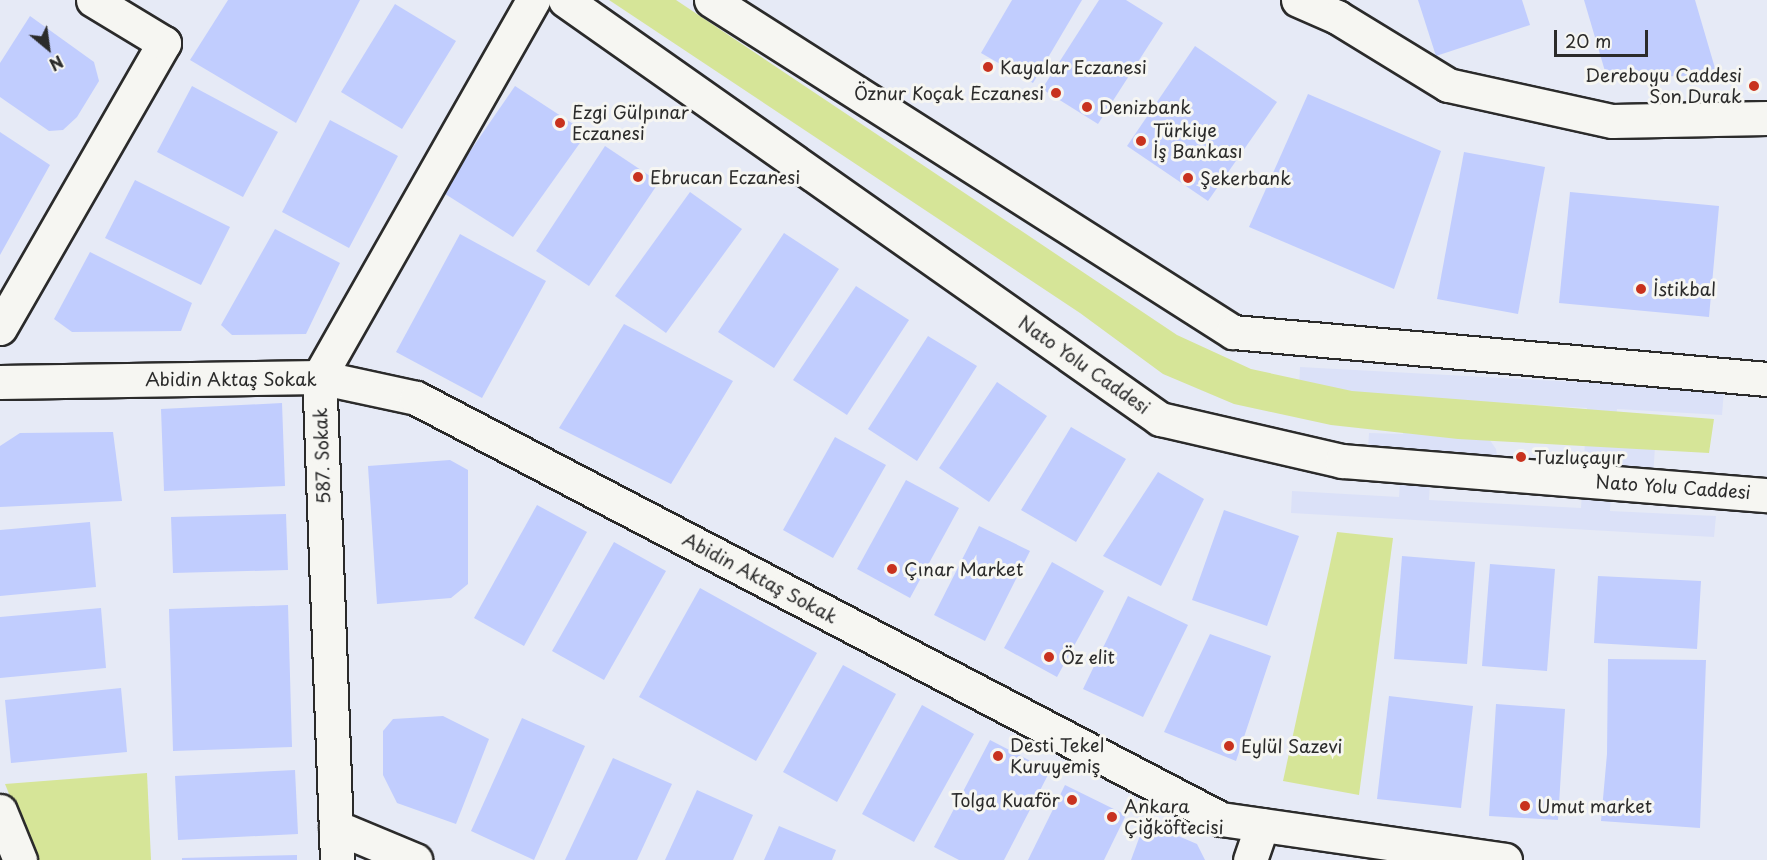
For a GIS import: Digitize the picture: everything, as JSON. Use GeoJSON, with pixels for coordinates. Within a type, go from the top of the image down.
{"type":"FeatureCollection","features":[{"type":"Feature","properties":{"kind":"street"},"geometry":{"type":"LineString","coordinates":[[0,328],[164,43],[93,0]]}},
{"type":"Feature","properties":{"kind":"street"},"geometry":{"type":"LineString","coordinates":[[319,377],[533,0]]}},
{"type":"Feature","properties":{"kind":"street","name":"Nato Yolu Caddesi"},"geometry":{"type":"LineString","coordinates":[[565,0],[1160,419],[1342,461],[1767,495]]}},
{"type":"Feature","properties":{"kind":"street"},"geometry":{"type":"LineString","coordinates":[[711,0],[1233,332],[1767,379]]}},
{"type":"Feature","properties":{"kind":"street"},"geometry":{"type":"LineString","coordinates":[[1298,0],[1337,18],[1448,85],[1612,121],[1767,118]]}},
{"type":"Feature","properties":{"kind":"street","name":"Abidin Aktaş Sokak"},"geometry":{"type":"LineString","coordinates":[[0,382],[319,377],[416,398],[1221,819],[1505,860]]}},
{"type":"Feature","properties":{"kind":"street","name":"587. Sokak"},"geometry":{"type":"LineString","coordinates":[[319,377],[337,860]]}},
{"type":"Feature","properties":{"kind":"street"},"geometry":{"type":"LineString","coordinates":[[0,811],[20,860]]}},
{"type":"Feature","properties":{"kind":"street"},"geometry":{"type":"LineString","coordinates":[[1250,860],[1262,825]]}},
{"type":"Feature","properties":{"kind":"street"},"geometry":{"type":"LineString","coordinates":[[336,827],[415,860]]}},
{"type":"Feature","properties":{"kind":"shaded area"},"geometry":{"type":"Polygon","coordinates":[[[1300,367],[1724,390],[1722,415],[1617,409],[1615,445],[1655,447],[1653,477],[1612,475],[1610,511],[1716,516],[1714,537],[1291,513],[1292,491],[1399,497],[1401,466],[1367,464],[1369,433],[1403,434],[1406,396],[1299,390],[1300,367]],[[1436,399],[1487,436],[1496,449],[1497,456],[1495,464],[1431,467],[1429,500],[1581,508],[1587,408],[1436,399]]]}},
{"type":"Feature","properties":{"kind":"green space"},"geometry":{"type":"Polygon","coordinates":[[[609,0],[676,0],[1177,335],[1251,369],[1352,391],[1714,419],[1709,453],[1458,439],[1331,425],[1234,404],[1163,374],[1080,313],[609,0]]]}},
{"type":"Feature","properties":{"kind":"green space"},"geometry":{"type":"Polygon","coordinates":[[[1337,532],[1393,538],[1359,795],[1283,781],[1337,532]]]}},
{"type":"Feature","properties":{"kind":"green space"},"geometry":{"type":"Polygon","coordinates":[[[147,773],[151,860],[36,860],[5,784],[147,773]]]}},
{"type":"Feature","properties":{"kind":"building"},"geometry":{"type":"Polygon","coordinates":[[[228,0],[360,0],[296,123],[190,60],[228,0]]]}},
{"type":"Feature","properties":{"kind":"building"},"geometry":{"type":"Polygon","coordinates":[[[1012,0],[1082,0],[1033,83],[981,53],[1012,0]]]}},
{"type":"Feature","properties":{"kind":"building"},"geometry":{"type":"Polygon","coordinates":[[[1099,0],[1126,0],[1163,23],[1098,124],[1042,89],[1099,0]]]}},
{"type":"Feature","properties":{"kind":"building"},"geometry":{"type":"Polygon","coordinates":[[[1418,0],[1522,0],[1530,25],[1436,56],[1418,0]]]}},
{"type":"Feature","properties":{"kind":"building"},"geometry":{"type":"Polygon","coordinates":[[[1584,0],[1695,0],[1717,75],[1607,78],[1584,0]]]}},
{"type":"Feature","properties":{"kind":"building"},"geometry":{"type":"Polygon","coordinates":[[[395,4],[456,41],[402,129],[341,92],[395,4]]]}},
{"type":"Feature","properties":{"kind":"building"},"geometry":{"type":"Polygon","coordinates":[[[30,16],[94,62],[99,81],[77,117],[63,130],[49,131],[0,97],[0,63],[30,16]]]}},
{"type":"Feature","properties":{"kind":"building"},"geometry":{"type":"Polygon","coordinates":[[[1195,46],[1277,102],[1208,201],[1127,146],[1195,46]]]}},
{"type":"Feature","properties":{"kind":"building"},"geometry":{"type":"Polygon","coordinates":[[[192,86],[278,132],[243,197],[157,152],[192,86]]]}},
{"type":"Feature","properties":{"kind":"building"},"geometry":{"type":"Polygon","coordinates":[[[515,86],[587,133],[513,237],[442,192],[515,86]]]}},
{"type":"Feature","properties":{"kind":"building"},"geometry":{"type":"Polygon","coordinates":[[[1308,94],[1441,151],[1394,289],[1249,227],[1308,94]]]}},
{"type":"Feature","properties":{"kind":"building"},"geometry":{"type":"Polygon","coordinates":[[[330,120],[398,156],[349,248],[282,212],[330,120]]]}},
{"type":"Feature","properties":{"kind":"building"},"geometry":{"type":"Polygon","coordinates":[[[0,132],[50,165],[0,255],[0,132]]]}},
{"type":"Feature","properties":{"kind":"building"},"geometry":{"type":"Polygon","coordinates":[[[605,146],[659,182],[589,286],[536,251],[605,146]]]}},
{"type":"Feature","properties":{"kind":"building"},"geometry":{"type":"Polygon","coordinates":[[[1464,152],[1545,167],[1518,314],[1437,299],[1464,152]]]}},
{"type":"Feature","properties":{"kind":"building"},"geometry":{"type":"Polygon","coordinates":[[[135,180],[230,227],[201,285],[105,238],[135,180]]]}},
{"type":"Feature","properties":{"kind":"building"},"geometry":{"type":"Polygon","coordinates":[[[690,192],[742,229],[666,333],[615,296],[690,192]]]}},
{"type":"Feature","properties":{"kind":"building"},"geometry":{"type":"Polygon","coordinates":[[[1570,192],[1719,206],[1709,317],[1559,303],[1570,192]]]}},
{"type":"Feature","properties":{"kind":"building"},"geometry":{"type":"Polygon","coordinates":[[[275,229],[340,263],[306,334],[232,335],[221,325],[275,229]]]}},
{"type":"Feature","properties":{"kind":"building"},"geometry":{"type":"Polygon","coordinates":[[[784,233],[839,269],[774,368],[718,332],[784,233]]]}},
{"type":"Feature","properties":{"kind":"building"},"geometry":{"type":"Polygon","coordinates":[[[460,234],[546,281],[482,398],[396,352],[460,234]]]}},
{"type":"Feature","properties":{"kind":"building"},"geometry":{"type":"Polygon","coordinates":[[[90,252],[192,303],[181,331],[72,332],[54,319],[90,252]]]}},
{"type":"Feature","properties":{"kind":"building"},"geometry":{"type":"Polygon","coordinates":[[[856,286],[909,320],[847,415],[793,380],[856,286]]]}},
{"type":"Feature","properties":{"kind":"building"},"geometry":{"type":"Polygon","coordinates":[[[624,324],[733,381],[671,484],[559,428],[624,324]]]}},
{"type":"Feature","properties":{"kind":"building"},"geometry":{"type":"Polygon","coordinates":[[[928,336],[977,366],[917,461],[868,429],[928,336]]]}},
{"type":"Feature","properties":{"kind":"building"},"geometry":{"type":"Polygon","coordinates":[[[997,382],[1047,416],[989,502],[939,468],[997,382]]]}},
{"type":"Feature","properties":{"kind":"building"},"geometry":{"type":"Polygon","coordinates":[[[282,403],[285,486],[164,491],[161,409],[282,403]]]}},
{"type":"Feature","properties":{"kind":"building"},"geometry":{"type":"Polygon","coordinates":[[[1071,427],[1126,459],[1076,542],[1021,510],[1071,427]]]}},
{"type":"Feature","properties":{"kind":"building"},"geometry":{"type":"Polygon","coordinates":[[[113,432],[122,501],[0,507],[0,446],[20,433],[113,432]]]}},
{"type":"Feature","properties":{"kind":"building"},"geometry":{"type":"Polygon","coordinates":[[[835,437],[886,465],[833,558],[783,530],[835,437]]]}},
{"type":"Feature","properties":{"kind":"building"},"geometry":{"type":"Polygon","coordinates":[[[450,460],[468,470],[468,584],[451,598],[377,604],[368,466],[450,460]]]}},
{"type":"Feature","properties":{"kind":"building"},"geometry":{"type":"Polygon","coordinates":[[[1158,472],[1204,499],[1161,586],[1103,556],[1158,472]]]}},
{"type":"Feature","properties":{"kind":"building"},"geometry":{"type":"Polygon","coordinates":[[[906,480],[959,508],[910,598],[857,569],[906,480]]]}},
{"type":"Feature","properties":{"kind":"building"},"geometry":{"type":"Polygon","coordinates":[[[537,505],[587,532],[524,646],[474,618],[537,505]]]}},
{"type":"Feature","properties":{"kind":"building"},"geometry":{"type":"Polygon","coordinates":[[[1224,510],[1299,536],[1267,626],[1192,600],[1224,510]]]}},
{"type":"Feature","properties":{"kind":"building"},"geometry":{"type":"Polygon","coordinates":[[[286,514],[288,570],[173,573],[171,517],[286,514]]]}},
{"type":"Feature","properties":{"kind":"building"},"geometry":{"type":"Polygon","coordinates":[[[90,522],[96,587],[0,596],[0,530],[90,522]]]}},
{"type":"Feature","properties":{"kind":"building"},"geometry":{"type":"Polygon","coordinates":[[[979,526],[1030,551],[985,641],[934,615],[979,526]]]}},
{"type":"Feature","properties":{"kind":"building"},"geometry":{"type":"Polygon","coordinates":[[[614,542],[666,571],[604,680],[552,651],[614,542]]]}},
{"type":"Feature","properties":{"kind":"building"},"geometry":{"type":"Polygon","coordinates":[[[1402,556],[1475,562],[1467,664],[1394,659],[1402,556]]]}},
{"type":"Feature","properties":{"kind":"building"},"geometry":{"type":"Polygon","coordinates":[[[1052,562],[1104,591],[1057,677],[1004,648],[1052,562]]]}},
{"type":"Feature","properties":{"kind":"building"},"geometry":{"type":"Polygon","coordinates":[[[1490,564],[1555,569],[1547,671],[1482,666],[1490,564]]]}},
{"type":"Feature","properties":{"kind":"building"},"geometry":{"type":"Polygon","coordinates":[[[1598,576],[1701,581],[1697,649],[1594,643],[1598,576]]]}},
{"type":"Feature","properties":{"kind":"building"},"geometry":{"type":"Polygon","coordinates":[[[700,588],[817,653],[756,761],[639,697],[700,588]]]}},
{"type":"Feature","properties":{"kind":"building"},"geometry":{"type":"Polygon","coordinates":[[[1128,596],[1188,625],[1143,717],[1083,689],[1128,596]]]}},
{"type":"Feature","properties":{"kind":"building"},"geometry":{"type":"Polygon","coordinates":[[[288,605],[292,747],[173,751],[169,609],[288,605]]]}},
{"type":"Feature","properties":{"kind":"building"},"geometry":{"type":"Polygon","coordinates":[[[101,608],[106,668],[0,678],[0,617],[101,608]]]}},
{"type":"Feature","properties":{"kind":"building"},"geometry":{"type":"Polygon","coordinates":[[[1210,634],[1271,656],[1236,761],[1164,732],[1210,634]]]}},
{"type":"Feature","properties":{"kind":"building"},"geometry":{"type":"Polygon","coordinates":[[[1608,659],[1706,660],[1700,828],[1601,821],[1607,754],[1608,659]]]}},
{"type":"Feature","properties":{"kind":"building"},"geometry":{"type":"Polygon","coordinates":[[[843,665],[896,694],[837,802],[783,772],[843,665]]]}},
{"type":"Feature","properties":{"kind":"building"},"geometry":{"type":"Polygon","coordinates":[[[121,688],[127,752],[11,763],[5,700],[121,688]]]}},
{"type":"Feature","properties":{"kind":"building"},"geometry":{"type":"Polygon","coordinates":[[[1389,696],[1473,706],[1461,808],[1377,799],[1389,696]]]}},
{"type":"Feature","properties":{"kind":"building"},"geometry":{"type":"Polygon","coordinates":[[[1496,704],[1565,709],[1558,820],[1489,816],[1496,704]]]}},
{"type":"Feature","properties":{"kind":"building"},"geometry":{"type":"Polygon","coordinates":[[[922,705],[974,734],[914,842],[862,814],[922,705]]]}},
{"type":"Feature","properties":{"kind":"building"},"geometry":{"type":"Polygon","coordinates":[[[443,716],[489,739],[456,824],[397,803],[383,775],[383,731],[393,719],[443,716]]]}},
{"type":"Feature","properties":{"kind":"building"},"geometry":{"type":"Polygon","coordinates":[[[522,718],[585,746],[534,860],[471,831],[522,718]]]}},
{"type":"Feature","properties":{"kind":"building"},"geometry":{"type":"Polygon","coordinates":[[[990,740],[1050,771],[1004,860],[959,860],[934,847],[990,740]]]}},
{"type":"Feature","properties":{"kind":"building"},"geometry":{"type":"Polygon","coordinates":[[[613,758],[672,784],[637,860],[565,860],[613,758]]]}},
{"type":"Feature","properties":{"kind":"building"},"geometry":{"type":"Polygon","coordinates":[[[295,770],[298,834],[178,840],[175,776],[295,770]]]}},
{"type":"Feature","properties":{"kind":"building"},"geometry":{"type":"Polygon","coordinates":[[[1065,785],[1126,815],[1104,860],[1028,860],[1065,785]]]}},
{"type":"Feature","properties":{"kind":"building"},"geometry":{"type":"Polygon","coordinates":[[[697,790],[753,815],[733,860],[665,860],[697,790]]]}},
{"type":"Feature","properties":{"kind":"building"},"geometry":{"type":"Polygon","coordinates":[[[1145,822],[1197,844],[1205,860],[1131,860],[1145,822]]]}},
{"type":"Feature","properties":{"kind":"building"},"geometry":{"type":"Polygon","coordinates":[[[779,826],[836,850],[832,860],[764,860],[779,826]]]}},
{"type":"Feature","properties":{"kind":"building"},"geometry":{"type":"Polygon","coordinates":[[[297,855],[297,860],[182,860],[182,858],[297,855]]]}},
{"type":"Feature","properties":{"kind":"place","name":"Kayalar Eczanesi"},"geometry":{"type":"Point","coordinates":[988,67]}},
{"type":"Feature","properties":{"kind":"place","name":"Dereboyu Caddesi Son Durak"},"geometry":{"type":"Point","coordinates":[1754,86]}},
{"type":"Feature","properties":{"kind":"place","name":"Öznur Koçak Eczanesi"},"geometry":{"type":"Point","coordinates":[1056,93]}},
{"type":"Feature","properties":{"kind":"place","name":"Denizbank"},"geometry":{"type":"Point","coordinates":[1087,107]}},
{"type":"Feature","properties":{"kind":"place","name":"Ezgi Gülpınar Eczanesi"},"geometry":{"type":"Point","coordinates":[560,123]}},
{"type":"Feature","properties":{"kind":"place","name":"Türkiye İş Bankası"},"geometry":{"type":"Point","coordinates":[1141,141]}},
{"type":"Feature","properties":{"kind":"place","name":"Ebrucan Eczanesi"},"geometry":{"type":"Point","coordinates":[638,177]}},
{"type":"Feature","properties":{"kind":"place","name":"Şekerbank"},"geometry":{"type":"Point","coordinates":[1188,178]}},
{"type":"Feature","properties":{"kind":"place","name":"İstikbal"},"geometry":{"type":"Point","coordinates":[1641,289]}},
{"type":"Feature","properties":{"kind":"place","name":"Tuzluçayır"},"geometry":{"type":"Point","coordinates":[1521,457]}},
{"type":"Feature","properties":{"kind":"place","name":"Çınar Market"},"geometry":{"type":"Point","coordinates":[892,569]}},
{"type":"Feature","properties":{"kind":"place","name":"Öz elit"},"geometry":{"type":"Point","coordinates":[1049,657]}},
{"type":"Feature","properties":{"kind":"place","name":"Eylül Sazevi"},"geometry":{"type":"Point","coordinates":[1229,746]}},
{"type":"Feature","properties":{"kind":"place","name":"Desti Tekel Kuruyemiş"},"geometry":{"type":"Point","coordinates":[998,756]}},
{"type":"Feature","properties":{"kind":"place","name":"Tolga Kuaför"},"geometry":{"type":"Point","coordinates":[1072,800]}},
{"type":"Feature","properties":{"kind":"place","name":"Umut market"},"geometry":{"type":"Point","coordinates":[1525,806]}},
{"type":"Feature","properties":{"kind":"place","name":"Ankara Çiğköftecisi"},"geometry":{"type":"Point","coordinates":[1112,817]}}]}
